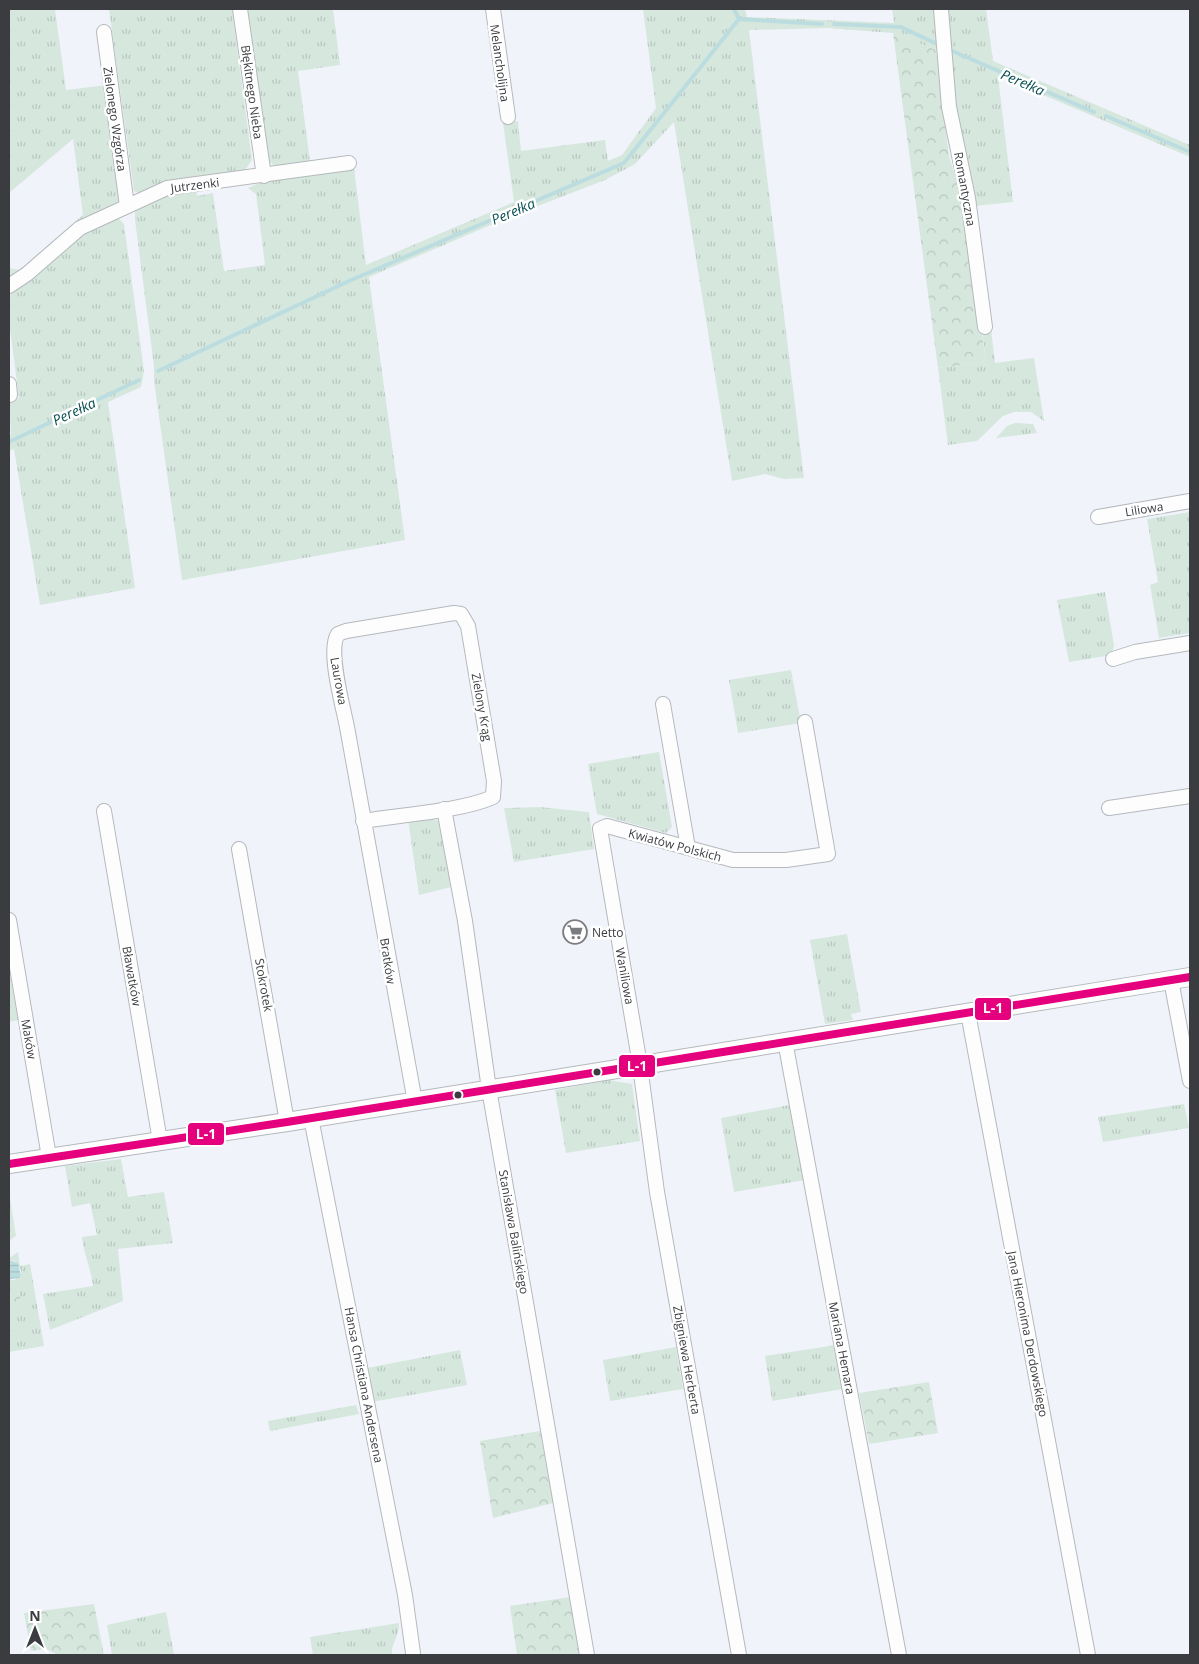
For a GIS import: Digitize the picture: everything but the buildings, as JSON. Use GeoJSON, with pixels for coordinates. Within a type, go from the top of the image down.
{"type":"FeatureCollection","features":[{"type":"Feature","properties":{"kind":"street","name":"Błękitnego Nieba"},"geometry":{"type":"LineString","coordinates":[[240,9],[264,176]]}},
{"type":"Feature","properties":{"kind":"street","name":"Melancholijna"},"geometry":{"type":"LineString","coordinates":[[493,9],[508,117]]}},
{"type":"Feature","properties":{"kind":"street","name":"Romantyczna"},"geometry":{"type":"LineString","coordinates":[[941,9],[949,107],[968,198],[985,327]]}},
{"type":"Feature","properties":{"kind":"street","name":"Zielonego Wzgórza"},"geometry":{"type":"LineString","coordinates":[[104,32],[127,206]]}},
{"type":"Feature","properties":{"kind":"street","name":"Jutrzenki"},"geometry":{"type":"LineString","coordinates":[[9,286],[27,274],[80,228],[167,188],[349,163]]}},
{"type":"Feature","properties":{"kind":"street","name":"Liliowa"},"geometry":{"type":"LineString","coordinates":[[1098,517],[1190,502]]}},
{"type":"Feature","properties":{"kind":"street","name":"Zielony Krąg"},"geometry":{"type":"LineString","coordinates":[[444,808],[485,801],[493,797],[494,781],[468,626],[464,617],[458,613]]}},
{"type":"Feature","properties":{"kind":"street","name":"Laurowa"},"geometry":{"type":"LineString","coordinates":[[363,821],[333,648],[334,639],[338,634],[346,630],[458,613]]}},
{"type":"Feature","properties":{"kind":"street"},"geometry":{"type":"LineString","coordinates":[[1113,659],[1135,652],[1190,643]]}},
{"type":"Feature","properties":{"kind":"street"},"geometry":{"type":"LineString","coordinates":[[663,704],[688,848]]}},
{"type":"Feature","properties":{"kind":"street","name":"Kwiatów Polskich"},"geometry":{"type":"LineString","coordinates":[[600,829],[608,826],[710,856],[744,861],[786,860],[828,854],[804,722]]}},
{"type":"Feature","properties":{"kind":"street"},"geometry":{"type":"LineString","coordinates":[[1110,808],[1190,796]]}},
{"type":"Feature","properties":{"kind":"street"},"geometry":{"type":"LineString","coordinates":[[363,821],[444,808]]}},
{"type":"Feature","properties":{"kind":"street","name":"Stanisława Balińskiego"},"geometry":{"type":"LineString","coordinates":[[444,808],[465,921],[489,1089],[587,1655]]}},
{"type":"Feature","properties":{"kind":"street","name":"Bławatków"},"geometry":{"type":"LineString","coordinates":[[104,811],[160,1141]]}},
{"type":"Feature","properties":{"kind":"street","name":"Bratków"},"geometry":{"type":"LineString","coordinates":[[363,821],[415,1102]]}},
{"type":"Feature","properties":{"kind":"street","name":"Waniliowa"},"geometry":{"type":"LineString","coordinates":[[600,829],[640,1065]]}},
{"type":"Feature","properties":{"kind":"street","name":"Stokrotek"},"geometry":{"type":"LineString","coordinates":[[239,849],[287,1122]]}},
{"type":"Feature","properties":{"kind":"street","name":"Maków"},"geometry":{"type":"LineString","coordinates":[[9,920],[49,1157]]}},
{"type":"Feature","properties":{"kind":"street"},"geometry":{"type":"LineString","coordinates":[[9,1164],[415,1102],[1190,977]]}},
{"type":"Feature","properties":{"kind":"street"},"geometry":{"type":"LineString","coordinates":[[1172,980],[1190,1081]]}},
{"type":"Feature","properties":{"kind":"street","name":"Jana Hieronima Derdowskiego"},"geometry":{"type":"LineString","coordinates":[[968,1013],[1088,1655]]}},
{"type":"Feature","properties":{"kind":"street","name":"Mariana Hemara"},"geometry":{"type":"LineString","coordinates":[[785,1041],[899,1655]]}},
{"type":"Feature","properties":{"kind":"street","name":"Zbigniewa Herberta"},"geometry":{"type":"LineString","coordinates":[[640,1065],[657,1192],[739,1655]]}},
{"type":"Feature","properties":{"kind":"street","name":"Hansa Christiana Andersena"},"geometry":{"type":"LineString","coordinates":[[311,1118],[405,1595],[413,1653]]}},
{"type":"Feature","properties":{"kind":"green space"},"geometry":{"type":"Polygon","coordinates":[[[9,9],[55,9],[66,90],[107,85],[121,199],[117,205],[22,275],[10,278],[9,268],[19,270],[83,215],[73,139],[9,193],[9,9]]]}},
{"type":"Feature","properties":{"kind":"green space"},"geometry":{"type":"Polygon","coordinates":[[[109,9],[232,9],[252,160],[245,170],[169,180],[139,193],[134,191],[109,9]]]}},
{"type":"Feature","properties":{"kind":"green space"},"geometry":{"type":"Polygon","coordinates":[[[246,9],[333,9],[340,65],[298,71],[310,161],[275,166],[267,160],[246,9]]]}},
{"type":"Feature","properties":{"kind":"green space"},"geometry":{"type":"Polygon","coordinates":[[[643,9],[745,9],[747,17],[894,23],[892,9],[937,9],[941,39],[936,50],[893,33],[827,28],[749,30],[804,478],[784,479],[765,474],[732,481],[674,122],[635,164],[605,180],[512,216],[369,277],[405,540],[182,580],[154,381],[154,366],[135,220],[135,206],[172,190],[196,187],[197,196],[213,193],[224,271],[265,265],[256,194],[248,188],[259,183],[354,168],[366,265],[514,202],[503,123],[518,121],[521,151],[605,140],[608,161],[622,155],[656,108],[643,9]]]}},
{"type":"Feature","properties":{"kind":"green space"},"geometry":{"type":"Polygon","coordinates":[[[945,9],[986,9],[993,61],[1190,145],[1190,157],[998,76],[1013,202],[975,206],[953,101],[945,9]]]}},
{"type":"Feature","properties":{"kind":"green space"},"geometry":{"type":"Polygon","coordinates":[[[893,33],[936,50],[949,156],[964,204],[986,362],[938,368],[893,33]]]}},
{"type":"Feature","properties":{"kind":"green space"},"geometry":{"type":"Polygon","coordinates":[[[116,215],[124,224],[144,371],[141,387],[108,402],[135,588],[40,605],[14,449],[9,451],[9,435],[11,435],[9,402],[19,398],[9,321],[9,296],[84,230],[116,215]]]}},
{"type":"Feature","properties":{"kind":"green space"},"geometry":{"type":"Polygon","coordinates":[[[991,329],[995,363],[1034,358],[1044,421],[1031,412],[1014,412],[1003,416],[977,441],[948,445],[938,368],[986,362],[982,330],[991,329]]]}},
{"type":"Feature","properties":{"kind":"green space"},"geometry":{"type":"Polygon","coordinates":[[[1015,423],[1033,424],[1037,433],[996,438],[1007,426],[1015,423]]]}},
{"type":"Feature","properties":{"kind":"green space"},"geometry":{"type":"Polygon","coordinates":[[[1190,512],[1190,633],[1159,638],[1150,585],[1158,582],[1147,519],[1190,512]]]}},
{"type":"Feature","properties":{"kind":"green space"},"geometry":{"type":"Polygon","coordinates":[[[1105,592],[1114,645],[1112,655],[1069,662],[1057,600],[1105,592]]]}},
{"type":"Feature","properties":{"kind":"green space"},"geometry":{"type":"Polygon","coordinates":[[[791,670],[801,723],[738,733],[729,680],[791,670]]]}},
{"type":"Feature","properties":{"kind":"green space"},"geometry":{"type":"Polygon","coordinates":[[[659,752],[672,827],[666,833],[597,814],[588,764],[659,752]]]}},
{"type":"Feature","properties":{"kind":"green space"},"geometry":{"type":"Polygon","coordinates":[[[540,807],[589,812],[594,849],[514,862],[504,808],[540,807]]]}},
{"type":"Feature","properties":{"kind":"green space"},"geometry":{"type":"Polygon","coordinates":[[[424,816],[438,821],[451,887],[419,895],[408,819],[424,816]]]}},
{"type":"Feature","properties":{"kind":"green space"},"geometry":{"type":"Polygon","coordinates":[[[847,934],[861,1012],[851,1014],[853,1020],[825,1024],[810,940],[847,934]]]}},
{"type":"Feature","properties":{"kind":"green space"},"geometry":{"type":"Polygon","coordinates":[[[9,968],[18,1020],[9,1022],[9,968]]]}},
{"type":"Feature","properties":{"kind":"green space"},"geometry":{"type":"Polygon","coordinates":[[[608,1080],[632,1084],[640,1141],[566,1153],[555,1090],[608,1080]]]}},
{"type":"Feature","properties":{"kind":"green space"},"geometry":{"type":"Polygon","coordinates":[[[1184,1104],[1189,1128],[1103,1142],[1098,1117],[1184,1104]]]}},
{"type":"Feature","properties":{"kind":"green space"},"geometry":{"type":"Polygon","coordinates":[[[789,1105],[805,1180],[734,1192],[721,1118],[789,1105]]]}},
{"type":"Feature","properties":{"kind":"green space"},"geometry":{"type":"Polygon","coordinates":[[[121,1159],[128,1197],[164,1192],[173,1243],[118,1249],[123,1301],[50,1330],[43,1294],[93,1286],[82,1237],[97,1235],[90,1203],[72,1207],[65,1166],[121,1159]]]}},
{"type":"Feature","properties":{"kind":"green space"},"geometry":{"type":"Polygon","coordinates":[[[9,1192],[16,1236],[9,1241],[9,1192]]]}},
{"type":"Feature","properties":{"kind":"green space"},"geometry":{"type":"Polygon","coordinates":[[[18,1252],[20,1266],[30,1264],[44,1346],[9,1352],[9,1309],[11,1310],[21,1300],[14,1280],[21,1276],[21,1270],[15,1261],[9,1260],[9,1258],[18,1252]]]}},
{"type":"Feature","properties":{"kind":"green space"},"geometry":{"type":"Polygon","coordinates":[[[9,1279],[14,1280],[21,1300],[18,1307],[11,1310],[9,1309],[9,1279]]]}},
{"type":"Feature","properties":{"kind":"green space"},"geometry":{"type":"Polygon","coordinates":[[[836,1345],[843,1389],[772,1401],[765,1356],[836,1345]]]}},
{"type":"Feature","properties":{"kind":"green space"},"geometry":{"type":"Polygon","coordinates":[[[676,1347],[683,1389],[610,1401],[603,1360],[676,1347]]]}},
{"type":"Feature","properties":{"kind":"green space"},"geometry":{"type":"Polygon","coordinates":[[[460,1350],[467,1385],[372,1402],[367,1368],[460,1350]]]}},
{"type":"Feature","properties":{"kind":"green space"},"geometry":{"type":"Polygon","coordinates":[[[929,1382],[938,1433],[869,1444],[859,1393],[929,1382]]]}},
{"type":"Feature","properties":{"kind":"green space"},"geometry":{"type":"Polygon","coordinates":[[[356,1405],[359,1414],[270,1431],[268,1421],[356,1405]]]}},
{"type":"Feature","properties":{"kind":"green space"},"geometry":{"type":"Polygon","coordinates":[[[540,1431],[553,1503],[493,1518],[480,1441],[540,1431]]]}},
{"type":"Feature","properties":{"kind":"green space"},"geometry":{"type":"Polygon","coordinates":[[[570,1597],[579,1655],[517,1655],[510,1606],[570,1597]]]}},
{"type":"Feature","properties":{"kind":"green space"},"geometry":{"type":"Polygon","coordinates":[[[94,1604],[104,1655],[58,1655],[46,1649],[31,1651],[24,1613],[94,1604]]]}},
{"type":"Feature","properties":{"kind":"green space"},"geometry":{"type":"Polygon","coordinates":[[[166,1612],[174,1655],[112,1655],[107,1625],[166,1612]]]}},
{"type":"Feature","properties":{"kind":"green space"},"geometry":{"type":"Polygon","coordinates":[[[399,1623],[392,1655],[313,1655],[310,1637],[399,1623]]]}},
{"type":"Feature","properties":{"kind":"water"},"geometry":{"type":"Polygon","coordinates":[[[9,1260],[18,1263],[21,1276],[19,1278],[9,1279],[9,1260]]]}},
{"type":"Feature","properties":{"kind":"waterway"},"geometry":{"type":"LineString","coordinates":[[734,9],[739,19]]}},
{"type":"Feature","properties":{"kind":"waterway","name":"Perełka"},"geometry":{"type":"LineString","coordinates":[[158,371],[349,281],[624,163],[739,19],[822,24]]}},
{"type":"Feature","properties":{"kind":"waterway","name":"Perełka"},"geometry":{"type":"LineString","coordinates":[[834,24],[901,27],[937,44]]}},
{"type":"Feature","properties":{"kind":"waterway","name":"Perełka"},"geometry":{"type":"LineString","coordinates":[[952,51],[1094,112]]}},
{"type":"Feature","properties":{"kind":"waterway","name":"Perełka"},"geometry":{"type":"LineString","coordinates":[[1106,116],[1190,152]]}},
{"type":"Feature","properties":{"kind":"waterway","name":"Perełka"},"geometry":{"type":"LineString","coordinates":[[9,442],[139,380]]}},
{"type":"Feature","properties":{"kind":"transit line","name":"L-1"},"geometry":{"type":"LineString","coordinates":[[9,1164],[287,1122],[1190,977]]}},
{"type":"Feature","properties":{"kind":"place","name":"Netto"},"geometry":{"type":"Point","coordinates":[575,932]}}]}
